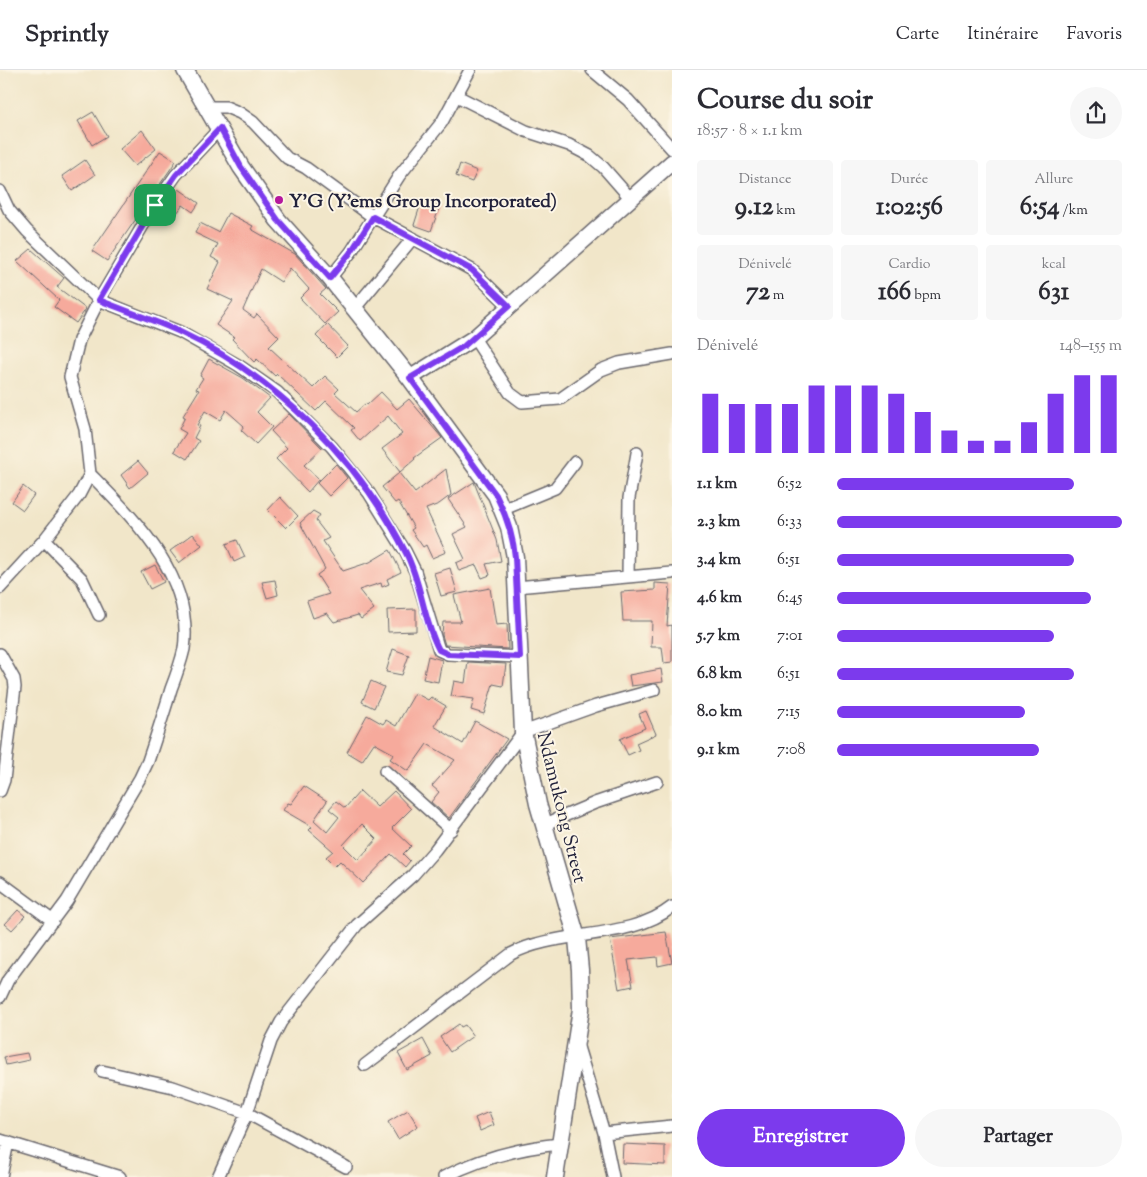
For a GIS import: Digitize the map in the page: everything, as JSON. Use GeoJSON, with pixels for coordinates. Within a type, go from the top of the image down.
{"type":"FeatureCollection","features":[{"type":"Feature","properties":{"kind":"main road","name":"Ndamukong Street"},"geometry":{"type":"LineString","coordinates":[[186,70],[241,167],[278,220],[330,278],[410,378],[496,495],[504,510],[513,541],[524,732],[543,825],[576,938],[581,1010],[554,1177]]}},
{"type":"Feature","properties":{"kind":"street"},"geometry":{"type":"LineString","coordinates":[[330,278],[351,252],[399,176],[442,122],[470,70]]}},
{"type":"Feature","properties":{"kind":"street"},"geometry":{"type":"LineString","coordinates":[[592,70],[628,100],[672,149]]}},
{"type":"Feature","properties":{"kind":"street"},"geometry":{"type":"LineString","coordinates":[[457,96],[526,131],[569,145],[590,156],[603,166],[631,198]]}},
{"type":"Feature","properties":{"kind":"street"},"geometry":{"type":"LineString","coordinates":[[208,107],[226,107],[240,113],[253,122],[274,148],[286,158],[306,168],[373,217],[472,270],[509,306]]}},
{"type":"Feature","properties":{"kind":"street"},"geometry":{"type":"LineString","coordinates":[[0,588],[44,540],[79,495],[90,474],[85,430],[70,377],[78,340],[99,300],[155,205],[176,175],[220,128]]}},
{"type":"Feature","properties":{"kind":"street"},"geometry":{"type":"LineString","coordinates":[[410,378],[474,338],[672,162]]}},
{"type":"Feature","properties":{"kind":"street"},"geometry":{"type":"LineString","coordinates":[[0,191],[9,210],[27,231],[99,300],[180,332],[238,365],[277,392],[332,447],[369,493],[405,551],[415,571],[439,650],[448,654],[520,657]]}},
{"type":"Feature","properties":{"kind":"street"},"geometry":{"type":"LineString","coordinates":[[355,308],[413,238]]}},
{"type":"Feature","properties":{"kind":"street"},"geometry":{"type":"LineString","coordinates":[[474,338],[510,393],[522,402],[560,399],[600,370],[619,363],[672,354]]}},
{"type":"Feature","properties":{"kind":"street"},"geometry":{"type":"LineString","coordinates":[[628,577],[629,498],[637,453]]}},
{"type":"Feature","properties":{"kind":"street"},"geometry":{"type":"LineString","coordinates":[[504,510],[555,488],[575,462]]}},
{"type":"Feature","properties":{"kind":"street"},"geometry":{"type":"LineString","coordinates":[[0,997],[8,980],[52,920],[140,778],[148,761],[184,647],[184,613],[179,589],[172,572],[128,513],[90,474]]}},
{"type":"Feature","properties":{"kind":"street"},"geometry":{"type":"LineString","coordinates":[[44,540],[82,580],[99,615]]}},
{"type":"Feature","properties":{"kind":"street"},"geometry":{"type":"LineString","coordinates":[[516,587],[672,573]]}},
{"type":"Feature","properties":{"kind":"street"},"geometry":{"type":"LineString","coordinates":[[0,654],[14,679],[16,687],[4,780],[0,791]]}},
{"type":"Feature","properties":{"kind":"street"},"geometry":{"type":"LineString","coordinates":[[218,1177],[247,1113],[271,1041],[281,1022],[357,925],[413,875],[451,830],[524,732],[596,706],[654,690]]}},
{"type":"Feature","properties":{"kind":"street"},"geometry":{"type":"LineString","coordinates":[[0,742],[10,731]]}},
{"type":"Feature","properties":{"kind":"street"},"geometry":{"type":"LineString","coordinates":[[385,771],[451,830]]}},
{"type":"Feature","properties":{"kind":"street"},"geometry":{"type":"LineString","coordinates":[[543,825],[595,803],[657,782]]}},
{"type":"Feature","properties":{"kind":"street"},"geometry":{"type":"LineString","coordinates":[[0,882],[52,920]]}},
{"type":"Feature","properties":{"kind":"street"},"geometry":{"type":"LineString","coordinates":[[365,1065],[511,954],[538,942],[576,938],[616,930],[662,916],[672,907]]}},
{"type":"Feature","properties":{"kind":"street"},"geometry":{"type":"LineString","coordinates":[[576,1042],[604,1134],[613,1177]]}},
{"type":"Feature","properties":{"kind":"street"},"geometry":{"type":"LineString","coordinates":[[102,1071],[181,1090],[247,1113],[346,1167]]}},
{"type":"Feature","properties":{"kind":"street"},"geometry":{"type":"LineString","coordinates":[[604,1134],[672,1126]]}},
{"type":"Feature","properties":{"kind":"street"},"geometry":{"type":"LineString","coordinates":[[1,1177],[4,1141],[120,1177]]}},
{"type":"Feature","properties":{"kind":"street"},"geometry":{"type":"LineString","coordinates":[[444,1177],[489,1156],[560,1144]]}},
{"type":"Feature","properties":{"kind":"building"},"geometry":{"type":"Polygon","coordinates":[[[93,112],[107,136],[92,145],[78,121],[93,112]]]}},
{"type":"Feature","properties":{"kind":"building"},"geometry":{"type":"Polygon","coordinates":[[[142,130],[156,149],[135,166],[120,149],[142,130]]]}},
{"type":"Feature","properties":{"kind":"building"},"geometry":{"type":"Polygon","coordinates":[[[160,151],[176,161],[107,261],[92,251],[160,151]]]}},
{"type":"Feature","properties":{"kind":"building"},"geometry":{"type":"Polygon","coordinates":[[[85,160],[95,175],[72,191],[62,176],[85,160]]]}},
{"type":"Feature","properties":{"kind":"building"},"geometry":{"type":"Polygon","coordinates":[[[460,164],[477,171],[472,182],[456,176],[460,164]]]}},
{"type":"Feature","properties":{"kind":"building"},"geometry":{"type":"Polygon","coordinates":[[[179,189],[199,203],[193,212],[183,205],[177,213],[168,206],[179,189]]]}},
{"type":"Feature","properties":{"kind":"building"},"geometry":{"type":"Polygon","coordinates":[[[422,200],[440,206],[431,231],[414,225],[422,200]]]}},
{"type":"Feature","properties":{"kind":"building"},"geometry":{"type":"Polygon","coordinates":[[[228,213],[253,226],[251,229],[295,254],[326,289],[320,294],[338,312],[325,324],[300,298],[309,289],[290,268],[281,282],[261,269],[243,310],[254,318],[257,314],[279,337],[269,347],[313,388],[325,376],[339,389],[335,393],[356,412],[381,392],[397,409],[409,399],[442,438],[414,458],[400,472],[382,449],[402,434],[388,416],[360,441],[351,430],[354,428],[326,401],[316,411],[277,374],[275,376],[257,359],[254,362],[232,339],[234,337],[216,325],[233,301],[207,289],[220,262],[211,257],[218,244],[195,233],[200,223],[218,232],[228,213]]]}},
{"type":"Feature","properties":{"kind":"building"},"geometry":{"type":"Polygon","coordinates":[[[31,249],[64,278],[57,287],[86,309],[76,323],[54,307],[59,300],[17,261],[31,249]]]}},
{"type":"Feature","properties":{"kind":"building"},"geometry":{"type":"Polygon","coordinates":[[[327,324],[348,346],[337,357],[316,336],[327,324]]]}},
{"type":"Feature","properties":{"kind":"building"},"geometry":{"type":"Polygon","coordinates":[[[209,359],[243,378],[270,398],[257,412],[272,427],[256,444],[241,430],[244,426],[226,410],[220,420],[205,411],[197,425],[200,426],[194,438],[199,441],[187,459],[174,451],[186,433],[179,429],[185,417],[183,416],[199,390],[196,389],[203,378],[200,376],[209,359]]]}},
{"type":"Feature","properties":{"kind":"building"},"geometry":{"type":"Polygon","coordinates":[[[289,414],[322,448],[304,465],[319,479],[308,492],[276,459],[287,448],[271,431],[289,414]]]}},
{"type":"Feature","properties":{"kind":"building"},"geometry":{"type":"Polygon","coordinates":[[[138,461],[148,473],[130,488],[121,475],[138,461]]]}},
{"type":"Feature","properties":{"kind":"building"},"geometry":{"type":"Polygon","coordinates":[[[336,464],[347,478],[329,496],[317,483],[336,464]]]}},
{"type":"Feature","properties":{"kind":"building"},"geometry":{"type":"Polygon","coordinates":[[[446,469],[451,495],[439,504],[426,509],[446,552],[432,558],[426,545],[423,547],[411,530],[414,528],[398,501],[395,503],[382,487],[399,473],[415,493],[446,469]]]}},
{"type":"Feature","properties":{"kind":"building"},"geometry":{"type":"Polygon","coordinates":[[[474,482],[497,540],[501,561],[486,564],[490,575],[482,578],[476,565],[459,571],[456,563],[465,559],[453,534],[467,527],[448,499],[474,482]]]}},
{"type":"Feature","properties":{"kind":"building"},"geometry":{"type":"Polygon","coordinates":[[[23,486],[34,495],[23,510],[12,502],[23,486]]]}},
{"type":"Feature","properties":{"kind":"building"},"geometry":{"type":"Polygon","coordinates":[[[280,497],[298,516],[286,528],[268,510],[280,497]]]}},
{"type":"Feature","properties":{"kind":"building"},"geometry":{"type":"Polygon","coordinates":[[[313,511],[320,515],[316,521],[329,538],[323,541],[343,571],[370,562],[390,550],[401,572],[387,579],[389,584],[382,587],[381,583],[359,590],[374,609],[361,619],[358,615],[334,622],[327,613],[313,618],[307,601],[329,594],[317,575],[325,569],[300,523],[313,511]]]}},
{"type":"Feature","properties":{"kind":"building"},"geometry":{"type":"Polygon","coordinates":[[[193,534],[202,545],[179,563],[170,551],[193,534]]]}},
{"type":"Feature","properties":{"kind":"building"},"geometry":{"type":"Polygon","coordinates":[[[237,540],[245,557],[234,562],[226,544],[237,540]]]}},
{"type":"Feature","properties":{"kind":"building"},"geometry":{"type":"Polygon","coordinates":[[[155,565],[164,582],[150,589],[141,572],[155,565]]]}},
{"type":"Feature","properties":{"kind":"building"},"geometry":{"type":"Polygon","coordinates":[[[450,568],[457,592],[441,596],[434,573],[450,568]]]}},
{"type":"Feature","properties":{"kind":"building"},"geometry":{"type":"Polygon","coordinates":[[[275,580],[278,595],[267,598],[262,582],[275,580]]]}},
{"type":"Feature","properties":{"kind":"building"},"geometry":{"type":"Polygon","coordinates":[[[655,583],[670,584],[667,626],[672,625],[672,662],[664,663],[662,647],[651,647],[652,621],[623,621],[621,592],[655,590],[655,583]]]}},
{"type":"Feature","properties":{"kind":"building"},"geometry":{"type":"Polygon","coordinates":[[[490,588],[496,625],[507,624],[508,649],[445,645],[442,635],[443,622],[461,622],[454,595],[490,588]]]}},
{"type":"Feature","properties":{"kind":"building"},"geometry":{"type":"Polygon","coordinates":[[[416,609],[416,631],[388,632],[387,610],[416,609]]]}},
{"type":"Feature","properties":{"kind":"building"},"geometry":{"type":"Polygon","coordinates":[[[393,649],[409,655],[402,675],[386,672],[393,649]]]}},
{"type":"Feature","properties":{"kind":"building"},"geometry":{"type":"Polygon","coordinates":[[[428,656],[442,660],[438,682],[423,679],[428,656]]]}},
{"type":"Feature","properties":{"kind":"building"},"geometry":{"type":"Polygon","coordinates":[[[468,662],[506,664],[503,686],[493,684],[484,714],[471,710],[474,699],[451,696],[454,681],[465,683],[468,662]]]}},
{"type":"Feature","properties":{"kind":"building"},"geometry":{"type":"Polygon","coordinates":[[[661,669],[663,682],[631,686],[629,675],[661,669]]]}},
{"type":"Feature","properties":{"kind":"building"},"geometry":{"type":"Polygon","coordinates":[[[371,681],[384,687],[374,708],[362,702],[371,681]]]}},
{"type":"Feature","properties":{"kind":"building"},"geometry":{"type":"Polygon","coordinates":[[[415,693],[428,700],[431,697],[446,706],[434,726],[463,744],[475,721],[507,739],[449,818],[431,802],[439,792],[432,786],[455,760],[427,744],[408,771],[390,759],[394,754],[374,743],[362,761],[347,752],[367,715],[383,724],[386,720],[396,726],[415,693]]]}},
{"type":"Feature","properties":{"kind":"building"},"geometry":{"type":"Polygon","coordinates":[[[646,711],[656,734],[636,743],[639,750],[628,755],[620,739],[645,728],[639,714],[646,711]]]}},
{"type":"Feature","properties":{"kind":"building"},"geometry":{"type":"Polygon","coordinates":[[[304,786],[327,801],[314,820],[327,832],[339,817],[329,809],[336,801],[345,808],[360,791],[377,807],[394,791],[411,809],[392,828],[411,846],[403,854],[410,861],[405,867],[391,854],[363,883],[340,861],[335,866],[326,857],[333,851],[309,830],[312,827],[283,810],[288,803],[291,804],[304,786]],[[362,824],[343,845],[358,860],[377,839],[362,824]]]}},
{"type":"Feature","properties":{"kind":"building"},"geometry":{"type":"Polygon","coordinates":[[[18,910],[25,916],[12,930],[5,924],[18,910]]]}},
{"type":"Feature","properties":{"kind":"building"},"geometry":{"type":"Polygon","coordinates":[[[666,932],[672,963],[658,966],[657,957],[628,960],[633,986],[619,989],[610,939],[666,932]]]}},
{"type":"Feature","properties":{"kind":"building"},"geometry":{"type":"Polygon","coordinates":[[[459,1024],[461,1027],[465,1025],[473,1036],[450,1052],[440,1037],[459,1024]]]}},
{"type":"Feature","properties":{"kind":"building"},"geometry":{"type":"Polygon","coordinates":[[[423,1039],[432,1056],[407,1070],[398,1053],[423,1039]]]}},
{"type":"Feature","properties":{"kind":"building"},"geometry":{"type":"Polygon","coordinates":[[[27,1053],[29,1060],[6,1065],[4,1057],[27,1053]]]}},
{"type":"Feature","properties":{"kind":"building"},"geometry":{"type":"Polygon","coordinates":[[[408,1110],[418,1126],[398,1139],[388,1122],[408,1110]]]}},
{"type":"Feature","properties":{"kind":"building"},"geometry":{"type":"Polygon","coordinates":[[[489,1112],[494,1125],[480,1131],[475,1118],[489,1112]]]}},
{"type":"Feature","properties":{"kind":"building"},"geometry":{"type":"Polygon","coordinates":[[[623,1144],[665,1146],[665,1165],[622,1163],[623,1144]]]}},
{"type":"Feature","properties":{"kind":"place","name":"Y'G (Y'ems Group Incorporated)"},"geometry":{"type":"Point","coordinates":[279,200]}},
{"type":"Feature","properties":{"kind":"route"},"geometry":{"type":"LineString","coordinates":[[220,128],[241,167],[278,220],[330,278],[351,252],[373,217],[472,270],[509,306],[464,346],[410,378],[496,495],[504,510],[513,541],[515,557],[520,657],[448,654],[439,650],[435,643],[415,571],[405,551],[369,493],[332,447],[277,392],[238,365],[180,332],[99,300],[155,205],[176,175],[220,128]]}}]}
